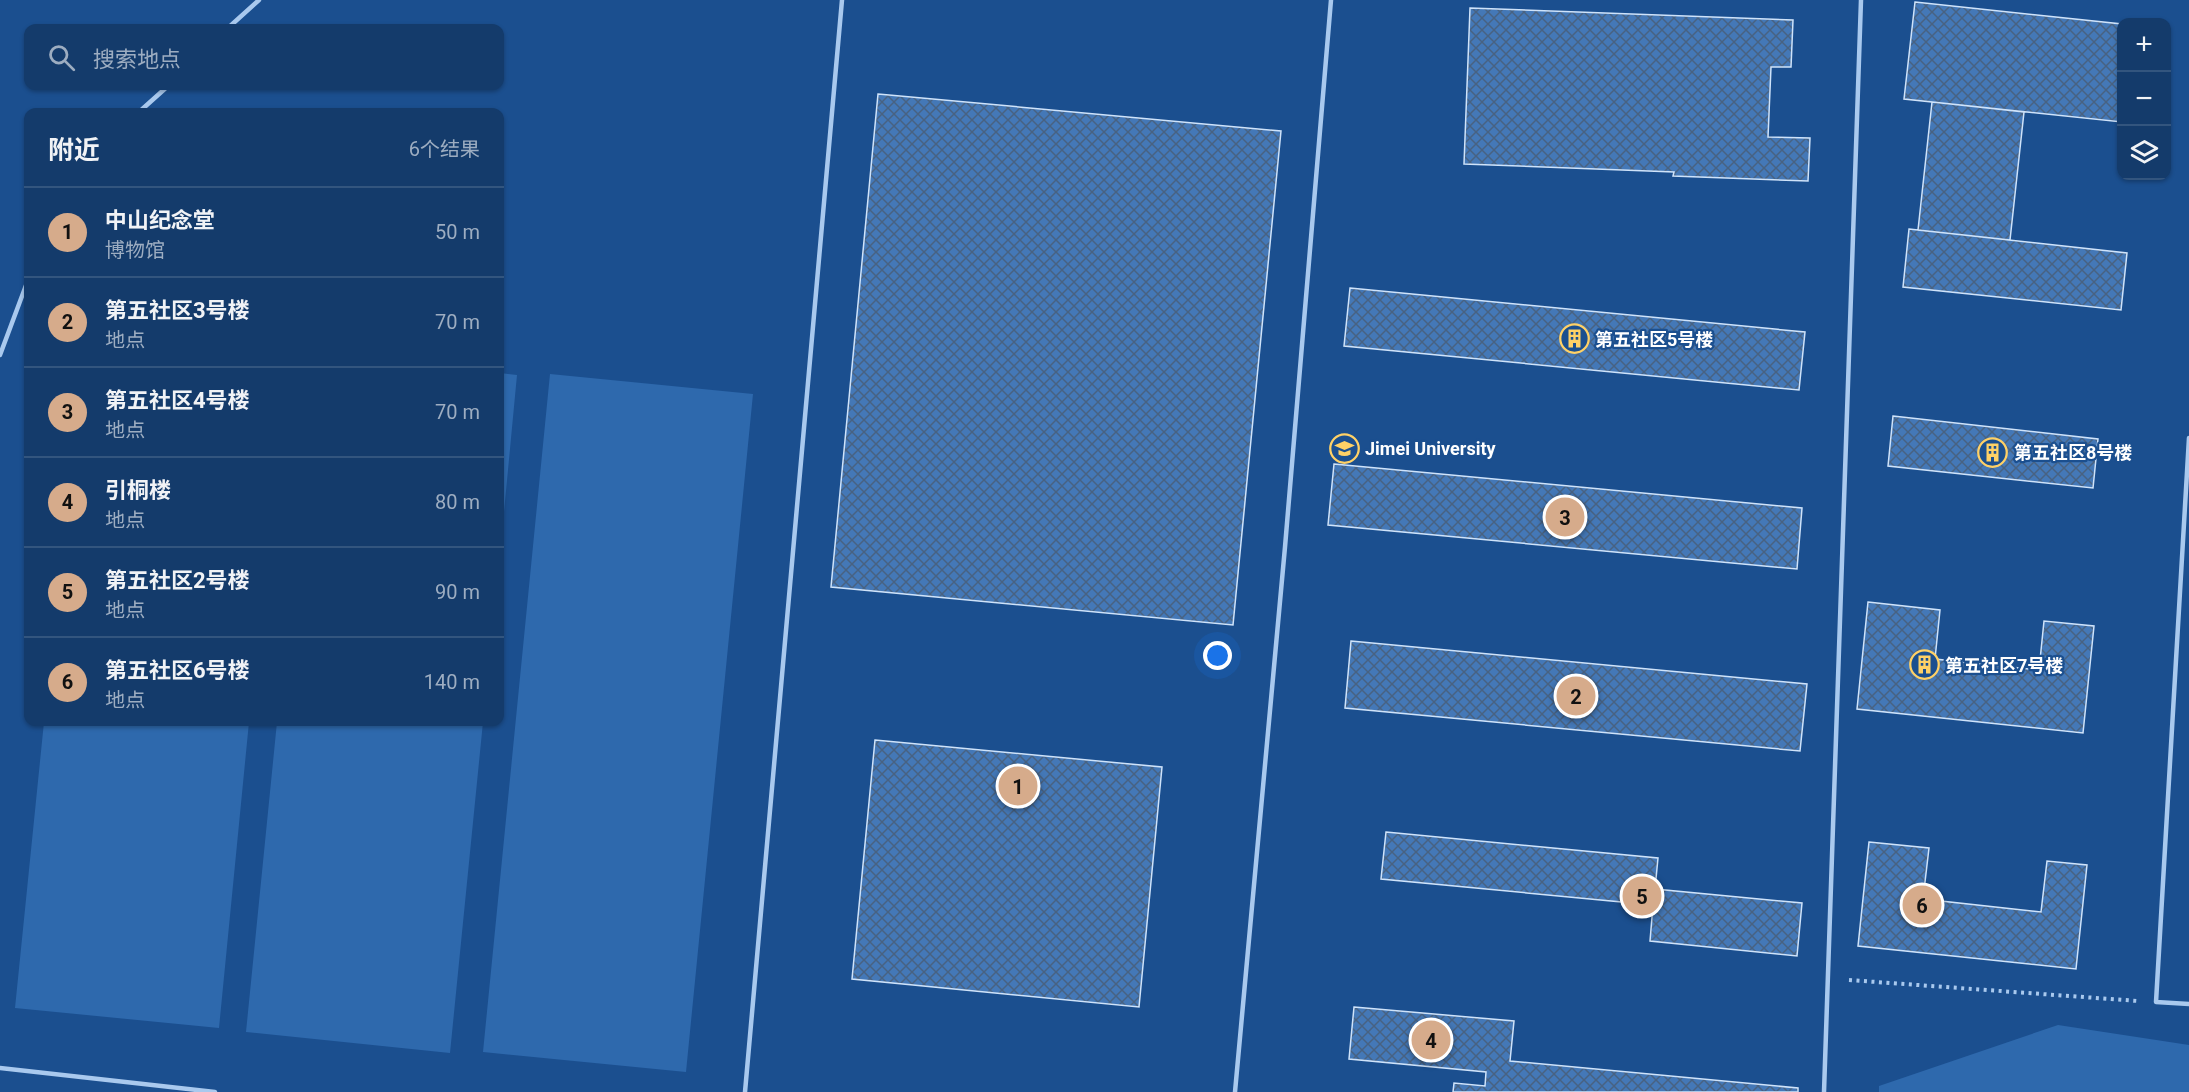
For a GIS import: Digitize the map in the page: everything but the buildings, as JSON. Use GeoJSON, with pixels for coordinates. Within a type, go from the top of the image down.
{"type":"FeatureCollection","features":[{"type":"Feature","properties":{"kind":"lane"},"geometry":{"type":"LineString","coordinates":[[232,24],[259,0]]}},
{"type":"Feature","properties":{"kind":"lane"},"geometry":{"type":"LineString","coordinates":[[745,1092],[842,0]]}},
{"type":"Feature","properties":{"kind":"lane"},"geometry":{"type":"LineString","coordinates":[[1235,1092],[1286,535],[1331,0]]}},
{"type":"Feature","properties":{"kind":"lane"},"geometry":{"type":"LineString","coordinates":[[1824,1092],[1861,0]]}},
{"type":"Feature","properties":{"kind":"lane"},"geometry":{"type":"LineString","coordinates":[[143,108],[164,90]]}},
{"type":"Feature","properties":{"kind":"lane"},"geometry":{"type":"LineString","coordinates":[[0,355],[24,291]]}},
{"type":"Feature","properties":{"kind":"lane"},"geometry":{"type":"LineString","coordinates":[[2189,438],[2156,1002],[2189,1004]]}},
{"type":"Feature","properties":{"kind":"lane"},"geometry":{"type":"LineString","coordinates":[[0,1068],[215,1092]]}},
{"type":"Feature","properties":{"kind":"path"},"geometry":{"type":"LineString","coordinates":[[1827,978],[2112,1000]]}},
{"type":"Feature","properties":{"kind":"shaded area"},"geometry":{"type":"Polygon","coordinates":[[[504,373],[517,375],[504,512],[504,373]]]}},
{"type":"Feature","properties":{"kind":"shaded area"},"geometry":{"type":"Polygon","coordinates":[[[550,374],[753,394],[686,1072],[483,1052],[550,374]]]}},
{"type":"Feature","properties":{"kind":"shaded area"},"geometry":{"type":"Polygon","coordinates":[[[44,726],[249,726],[219,1028],[15,1008],[44,726]]]}},
{"type":"Feature","properties":{"kind":"shaded area"},"geometry":{"type":"Polygon","coordinates":[[[277,726],[483,726],[450,1053],[246,1032],[277,726]]]}},
{"type":"Feature","properties":{"kind":"shaded area"},"geometry":{"type":"Polygon","coordinates":[[[2058,1025],[2189,1045],[2189,1092],[1879,1092],[1879,1086],[2058,1025]]]}},
{"type":"Feature","properties":{"kind":"place","name":"第五社区5号楼"},"geometry":{"type":"Point","coordinates":[1574,339]}},
{"type":"Feature","properties":{"kind":"place","name":"Jimei University"},"geometry":{"type":"Point","coordinates":[1344,448]}},
{"type":"Feature","properties":{"kind":"place","name":"第五社区8号楼"},"geometry":{"type":"Point","coordinates":[1993,452]}},
{"type":"Feature","properties":{"kind":"place","name":"第五社区4号楼"},"geometry":{"type":"Point","coordinates":[1565,517]}},
{"type":"Feature","properties":{"kind":"place","name":"第五社区7号楼"},"geometry":{"type":"Point","coordinates":[1924,665]}},
{"type":"Feature","properties":{"kind":"place","name":"第五社区3号楼"},"geometry":{"type":"Point","coordinates":[1576,696]}},
{"type":"Feature","properties":{"kind":"place","name":"中山纪念堂"},"geometry":{"type":"Point","coordinates":[1018,786]}},
{"type":"Feature","properties":{"kind":"place","name":"第五社区2号楼"},"geometry":{"type":"Point","coordinates":[1642,896]}},
{"type":"Feature","properties":{"kind":"place","name":"第五社区6号楼"},"geometry":{"type":"Point","coordinates":[1922,905]}},
{"type":"Feature","properties":{"kind":"place","name":"引桐楼"},"geometry":{"type":"Point","coordinates":[1431,1040]}}]}
